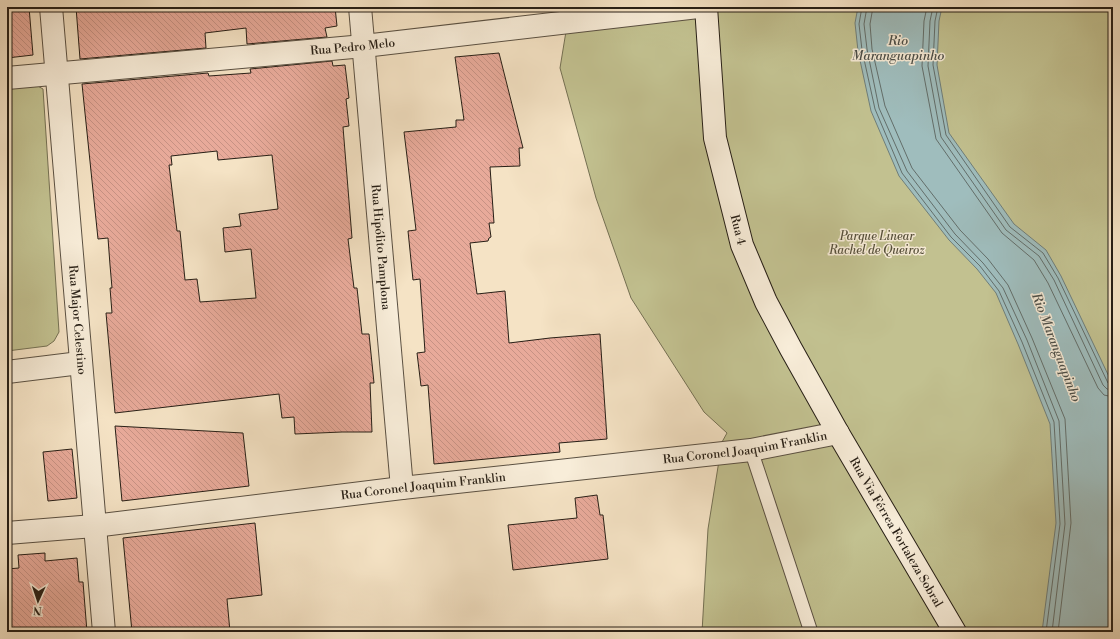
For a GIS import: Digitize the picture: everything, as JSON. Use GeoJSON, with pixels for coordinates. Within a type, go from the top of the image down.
{"type":"FeatureCollection","features":[{"type":"Feature","properties":{"kind":"street","name":"Rua Major Celestino"},"geometry":{"type":"LineString","coordinates":[[51,7],[104,632]]}},
{"type":"Feature","properties":{"kind":"street","name":"Rua Hipólito Pamplona"},"geometry":{"type":"LineString","coordinates":[[360,7],[402,488]]}},
{"type":"Feature","properties":{"kind":"street","name":"Rua Pedro Melo"},"geometry":{"type":"LineString","coordinates":[[7,78],[364,46],[698,7]]}},
{"type":"Feature","properties":{"kind":"street","name":"Rua 4"},"geometry":{"type":"LineString","coordinates":[[706,7],[715,138],[742,245],[766,302],[838,432]]}},
{"type":"Feature","properties":{"kind":"street"},"geometry":{"type":"LineString","coordinates":[[7,372],[80,363]]}},
{"type":"Feature","properties":{"kind":"street","name":"Rua Coronel Joaquim Franklin"},"geometry":{"type":"LineString","coordinates":[[7,533],[94,526],[402,488],[751,450],[838,432]]}},
{"type":"Feature","properties":{"kind":"street","name":"Rua Via Férrea Fortaleza Sobral"},"geometry":{"type":"LineString","coordinates":[[838,432],[955,632]]}},
{"type":"Feature","properties":{"kind":"lane"},"geometry":{"type":"LineString","coordinates":[[751,450],[811,632]]}},
{"type":"Feature","properties":{"kind":"green space","name":"Parque Linear Rachel de Queiroz"},"geometry":{"type":"Polygon","coordinates":[[[570,7],[1113,7],[1113,632],[702,632],[708,529],[722,442],[727,433],[704,412],[631,298],[596,198],[560,68],[570,7]]]}},
{"type":"Feature","properties":{"kind":"green space"},"geometry":{"type":"Polygon","coordinates":[[[7,85],[36,85],[43,89],[59,332],[54,341],[47,346],[7,351],[7,85]]]}},
{"type":"Feature","properties":{"kind":"water","name":"Rio Maranguapinho"},"geometry":{"type":"Polygon","coordinates":[[[858,7],[942,7],[939,21],[937,65],[949,133],[1014,224],[1046,250],[1061,276],[1113,385],[1113,632],[1042,632],[1056,523],[1050,424],[996,293],[977,269],[949,240],[899,176],[871,111],[858,51],[855,23],[858,7]]]}},
{"type":"Feature","properties":{"kind":"building"},"geometry":{"type":"Polygon","coordinates":[[[7,7],[29,7],[33,55],[7,58],[7,7]]]}},
{"type":"Feature","properties":{"kind":"building"},"geometry":{"type":"Polygon","coordinates":[[[76,7],[335,7],[337,26],[325,28],[327,37],[247,44],[246,28],[205,33],[206,48],[80,59],[76,7]]]}},
{"type":"Feature","properties":{"kind":"building"},"geometry":{"type":"Polygon","coordinates":[[[499,53],[523,148],[519,148],[520,166],[490,167],[494,223],[489,223],[491,237],[488,241],[470,243],[477,294],[505,291],[509,343],[600,334],[607,439],[559,443],[560,452],[434,464],[428,385],[421,386],[417,353],[425,352],[420,279],[413,280],[408,231],[416,230],[404,132],[456,127],[456,120],[464,120],[455,57],[499,53]]]}},
{"type":"Feature","properties":{"kind":"building"},"geometry":{"type":"Polygon","coordinates":[[[332,61],[333,66],[345,65],[349,98],[346,99],[349,126],[343,127],[352,238],[348,239],[354,288],[357,288],[362,334],[369,334],[374,383],[370,383],[372,432],[295,434],[294,417],[282,418],[279,394],[115,413],[106,313],[112,313],[110,288],[112,288],[108,238],[98,239],[82,84],[208,73],[209,76],[251,73],[250,69],[332,61]],[[217,151],[171,156],[172,165],[169,165],[177,231],[180,231],[185,280],[197,279],[200,302],[256,298],[251,249],[225,252],[223,228],[241,226],[239,214],[278,209],[272,155],[218,160],[217,151]]]}},
{"type":"Feature","properties":{"kind":"building"},"geometry":{"type":"Polygon","coordinates":[[[115,426],[243,433],[249,486],[122,501],[115,426]]]}},
{"type":"Feature","properties":{"kind":"building"},"geometry":{"type":"Polygon","coordinates":[[[72,449],[77,498],[48,501],[43,452],[72,449]]]}},
{"type":"Feature","properties":{"kind":"building"},"geometry":{"type":"Polygon","coordinates":[[[597,495],[600,515],[603,515],[608,559],[513,570],[508,525],[577,518],[575,498],[597,495]]]}},
{"type":"Feature","properties":{"kind":"building"},"geometry":{"type":"Polygon","coordinates":[[[255,523],[262,595],[227,599],[230,632],[132,632],[123,538],[255,523]]]}},
{"type":"Feature","properties":{"kind":"building"},"geometry":{"type":"Polygon","coordinates":[[[45,553],[45,561],[77,558],[79,582],[83,582],[87,632],[9,632],[7,615],[7,569],[19,568],[18,555],[45,553]]]}}]}
